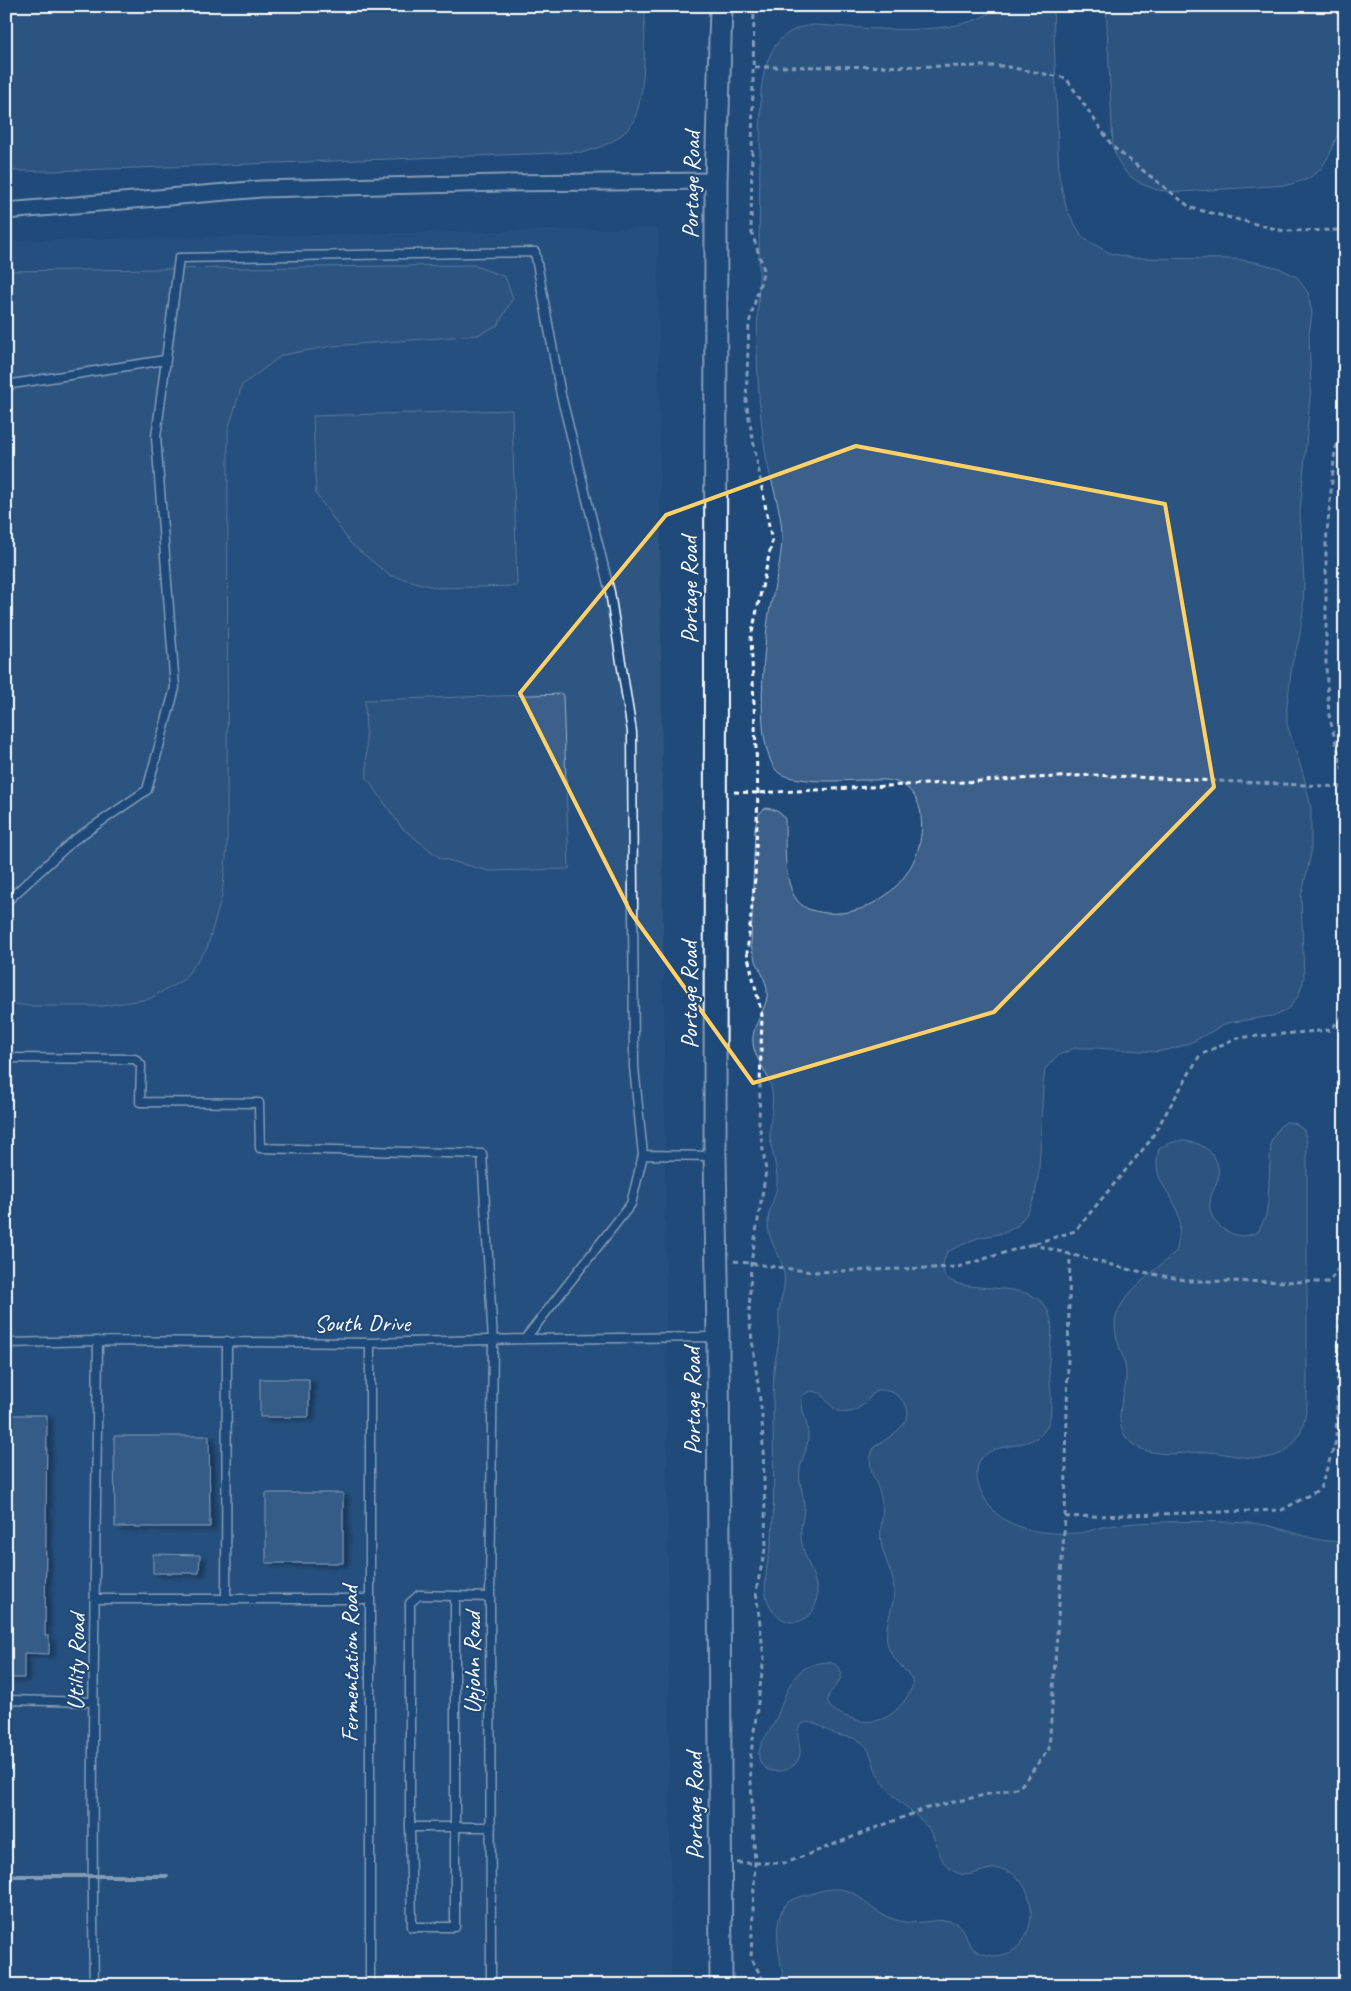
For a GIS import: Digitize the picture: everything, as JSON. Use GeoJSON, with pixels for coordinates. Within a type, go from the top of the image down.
{"type":"FeatureCollection","features":[{"type":"Feature","properties":{"kind":"main road","name":"Portage Road"},"geometry":{"type":"LineString","coordinates":[[721,6],[716,181],[714,1156],[718,1337],[721,1985]]}},
{"type":"Feature","properties":{"kind":"street"},"geometry":{"type":"LineString","coordinates":[[6,211],[261,189],[492,183],[716,181]]}},
{"type":"Feature","properties":{"kind":"lane"},"geometry":{"type":"LineString","coordinates":[[6,902],[74,840],[147,790],[175,688],[156,437],[179,258],[535,252],[561,395],[610,592],[632,732],[634,1067],[643,1155],[631,1204],[525,1339]]}},
{"type":"Feature","properties":{"kind":"lane"},"geometry":{"type":"LineString","coordinates":[[6,385],[166,360]]}},
{"type":"Feature","properties":{"kind":"lane","name":"Upjohn Road"},"geometry":{"type":"LineString","coordinates":[[6,1058],[135,1059],[141,1065],[140,1102],[259,1103],[260,1148],[482,1154],[493,1341],[490,1597],[491,1985]]}},
{"type":"Feature","properties":{"kind":"lane"},"geometry":{"type":"LineString","coordinates":[[643,1155],[714,1156]]}},
{"type":"Feature","properties":{"kind":"lane","name":"South Drive"},"geometry":{"type":"LineString","coordinates":[[6,1343],[227,1341],[370,1343],[718,1337]]}},
{"type":"Feature","properties":{"kind":"lane","name":"Utility Road"},"geometry":{"type":"LineString","coordinates":[[94,1985],[92,1877],[93,1702],[96,1599],[98,1341]]}},
{"type":"Feature","properties":{"kind":"lane"},"geometry":{"type":"LineString","coordinates":[[226,1599],[227,1341]]}},
{"type":"Feature","properties":{"kind":"lane","name":"Fermentation Road"},"geometry":{"type":"LineString","coordinates":[[370,1343],[370,1985]]}},
{"type":"Feature","properties":{"kind":"lane"},"geometry":{"type":"LineString","coordinates":[[455,1596],[455,1927],[412,1927],[410,1603],[419,1595],[455,1596],[490,1597]]}},
{"type":"Feature","properties":{"kind":"lane"},"geometry":{"type":"LineString","coordinates":[[96,1599],[369,1599]]}},
{"type":"Feature","properties":{"kind":"lane"},"geometry":{"type":"LineString","coordinates":[[6,1700],[93,1702]]}},
{"type":"Feature","properties":{"kind":"lane"},"geometry":{"type":"LineString","coordinates":[[410,1827],[491,1827]]}},
{"type":"Feature","properties":{"kind":"path"},"geometry":{"type":"LineString","coordinates":[[754,6],[755,66],[751,230],[764,270],[749,323],[746,402],[772,542],[751,637],[758,793],[755,878],[746,953],[762,1014],[759,1122],[766,1171],[751,1263],[749,1317],[762,1415],[766,1544],[756,1591],[764,1658],[750,1761],[755,1863],[751,1958],[766,1985]]}},
{"type":"Feature","properties":{"kind":"path"},"geometry":{"type":"LineString","coordinates":[[755,66],[1003,66],[1066,78],[1113,147],[1191,208],[1284,231],[1345,230]]}},
{"type":"Feature","properties":{"kind":"path"},"geometry":{"type":"LineString","coordinates":[[1345,428],[1336,450],[1326,543],[1326,666],[1329,715],[1345,779]]}},
{"type":"Feature","properties":{"kind":"path"},"geometry":{"type":"LineString","coordinates":[[715,791],[758,793],[1093,774],[1345,787]]}},
{"type":"Feature","properties":{"kind":"path"},"geometry":{"type":"LineString","coordinates":[[716,1258],[813,1272],[958,1267],[1074,1231],[1149,1142],[1200,1055],[1236,1038],[1330,1030],[1345,1014]]}},
{"type":"Feature","properties":{"kind":"path"},"geometry":{"type":"LineString","coordinates":[[1031,1244],[1128,1269],[1190,1281],[1329,1282],[1345,1260]]}},
{"type":"Feature","properties":{"kind":"path"},"geometry":{"type":"LineString","coordinates":[[721,1863],[786,1863],[927,1808],[1020,1787],[1049,1749],[1065,1517],[1070,1254]]}},
{"type":"Feature","properties":{"kind":"path"},"geometry":{"type":"LineString","coordinates":[[1065,1517],[1282,1510],[1320,1489],[1336,1441],[1340,1295],[1345,1260]]}},
{"type":"Feature","properties":{"kind":"highlighted area"},"geometry":{"type":"Polygon","coordinates":[[[856,446],[1165,504],[1214,787],[994,1012],[753,1083],[631,913],[520,693],[666,515],[856,446]]]}},
{"type":"Feature","properties":{"kind":"shaded area"},"geometry":{"type":"Polygon","coordinates":[[[6,6],[645,6],[640,99],[632,123],[623,134],[598,148],[584,152],[54,171],[6,171],[6,6]]]}},
{"type":"Feature","properties":{"kind":"shaded area"},"geometry":{"type":"Polygon","coordinates":[[[999,6],[1053,6],[1059,177],[1067,210],[1083,238],[1110,253],[1132,258],[1235,259],[1260,263],[1279,268],[1297,277],[1308,293],[1312,313],[1309,335],[1311,387],[1300,512],[1304,581],[1303,611],[1299,640],[1292,664],[1287,724],[1304,777],[1311,808],[1311,853],[1301,898],[1304,978],[1299,995],[1290,1007],[1278,1015],[1227,1023],[1194,1041],[1176,1048],[1156,1052],[1075,1048],[1057,1056],[1045,1069],[1039,1170],[1035,1196],[1028,1212],[1017,1226],[1004,1233],[977,1238],[947,1252],[943,1269],[949,1280],[963,1285],[1021,1292],[1037,1298],[1048,1311],[1052,1324],[1049,1363],[1051,1407],[1045,1430],[1038,1437],[1028,1442],[986,1454],[980,1461],[977,1479],[984,1497],[1000,1517],[1024,1528],[1037,1531],[1077,1533],[1102,1527],[1136,1523],[1221,1522],[1261,1524],[1321,1540],[1345,1541],[1345,1985],[785,1985],[781,1966],[778,1932],[781,1912],[788,1902],[794,1899],[827,1890],[837,1889],[853,1893],[878,1912],[897,1920],[914,1923],[943,1920],[954,1922],[962,1929],[974,1949],[990,1956],[1003,1955],[1017,1948],[1027,1934],[1031,1918],[1031,1909],[1026,1890],[1014,1875],[1006,1871],[990,1869],[968,1875],[956,1872],[946,1865],[929,1829],[921,1819],[888,1789],[876,1771],[870,1753],[863,1743],[849,1737],[836,1735],[810,1722],[802,1724],[799,1728],[800,1755],[794,1765],[788,1769],[781,1771],[769,1770],[760,1762],[759,1756],[761,1744],[774,1723],[789,1686],[793,1679],[806,1668],[823,1662],[836,1665],[840,1670],[840,1680],[830,1694],[828,1703],[831,1708],[845,1716],[868,1722],[887,1717],[895,1711],[909,1694],[914,1683],[895,1659],[887,1642],[886,1635],[894,1597],[894,1583],[882,1548],[881,1496],[870,1463],[874,1447],[900,1428],[908,1415],[907,1407],[894,1393],[877,1390],[859,1408],[847,1413],[841,1412],[830,1405],[821,1393],[810,1391],[803,1395],[802,1406],[808,1437],[800,1473],[804,1507],[801,1536],[816,1584],[816,1604],[811,1613],[804,1619],[796,1622],[787,1621],[778,1616],[771,1608],[766,1595],[765,1581],[772,1538],[773,1517],[774,1369],[779,1340],[779,1312],[784,1279],[783,1267],[770,1238],[768,1225],[777,1183],[770,1137],[772,1092],[771,1085],[753,1044],[754,1030],[766,1003],[767,996],[766,983],[754,956],[751,944],[755,827],[759,814],[765,808],[776,811],[783,816],[785,819],[785,856],[789,884],[794,896],[801,905],[811,910],[833,913],[854,911],[873,903],[890,892],[905,876],[915,858],[921,838],[919,805],[914,795],[906,787],[889,780],[817,781],[786,776],[777,771],[772,764],[765,739],[762,684],[765,644],[779,564],[782,534],[780,515],[765,447],[757,366],[761,90],[764,72],[774,47],[786,35],[798,28],[813,25],[884,29],[937,28],[961,24],[982,17],[999,6]]]}},
{"type":"Feature","properties":{"kind":"shaded area"},"geometry":{"type":"Polygon","coordinates":[[[1106,6],[1345,6],[1345,114],[1330,154],[1321,169],[1308,179],[1288,185],[1179,192],[1157,190],[1141,184],[1127,174],[1118,161],[1113,147],[1106,6]]]}},
{"type":"Feature","properties":{"kind":"shaded area"},"geometry":{"type":"Polygon","coordinates":[[[658,228],[671,1985],[6,1985],[6,241],[658,228]]]}},
{"type":"Feature","properties":{"kind":"shaded area"},"geometry":{"type":"Polygon","coordinates":[[[473,265],[505,277],[513,298],[498,325],[478,335],[332,346],[282,355],[242,385],[228,430],[227,847],[222,896],[207,948],[183,980],[149,999],[103,1006],[29,1006],[6,1003],[6,271],[473,265]]]}},
{"type":"Feature","properties":{"kind":"shaded area"},"geometry":{"type":"Polygon","coordinates":[[[512,410],[517,586],[437,588],[389,575],[351,544],[316,494],[313,416],[512,410]]]}},
{"type":"Feature","properties":{"kind":"shaded area"},"geometry":{"type":"Polygon","coordinates":[[[563,694],[569,869],[489,871],[440,858],[402,828],[367,778],[365,700],[563,694]]]}},
{"type":"Feature","properties":{"kind":"shaded area"},"geometry":{"type":"Polygon","coordinates":[[[1286,1122],[1295,1123],[1304,1130],[1307,1143],[1307,1403],[1305,1418],[1297,1439],[1287,1450],[1278,1455],[1265,1458],[1209,1452],[1166,1454],[1141,1449],[1128,1440],[1120,1423],[1126,1371],[1115,1327],[1116,1316],[1121,1305],[1129,1295],[1177,1250],[1180,1230],[1179,1218],[1176,1208],[1160,1179],[1157,1161],[1159,1149],[1171,1143],[1182,1141],[1203,1146],[1208,1150],[1216,1160],[1219,1172],[1211,1195],[1211,1214],[1219,1225],[1230,1233],[1247,1236],[1258,1232],[1266,1216],[1271,1141],[1279,1127],[1286,1122]]]}},
{"type":"Feature","properties":{"kind":"building"},"geometry":{"type":"Polygon","coordinates":[[[260,1379],[309,1379],[309,1417],[260,1417],[260,1379]]]}},
{"type":"Feature","properties":{"kind":"building"},"geometry":{"type":"Polygon","coordinates":[[[6,1415],[47,1415],[45,1636],[49,1636],[49,1654],[24,1653],[24,1678],[6,1678],[6,1415]]]}},
{"type":"Feature","properties":{"kind":"building"},"geometry":{"type":"Polygon","coordinates":[[[114,1436],[209,1436],[210,1527],[115,1527],[114,1436]]]}},
{"type":"Feature","properties":{"kind":"building"},"geometry":{"type":"Polygon","coordinates":[[[266,1493],[343,1493],[343,1563],[266,1563],[266,1493]]]}},
{"type":"Feature","properties":{"kind":"building"},"geometry":{"type":"Polygon","coordinates":[[[153,1554],[200,1555],[199,1573],[153,1573],[153,1554]]]}},
{"type":"Feature","properties":{"kind":"railway"},"geometry":{"type":"LineString","coordinates":[[6,1876],[167,1876]]}}]}
